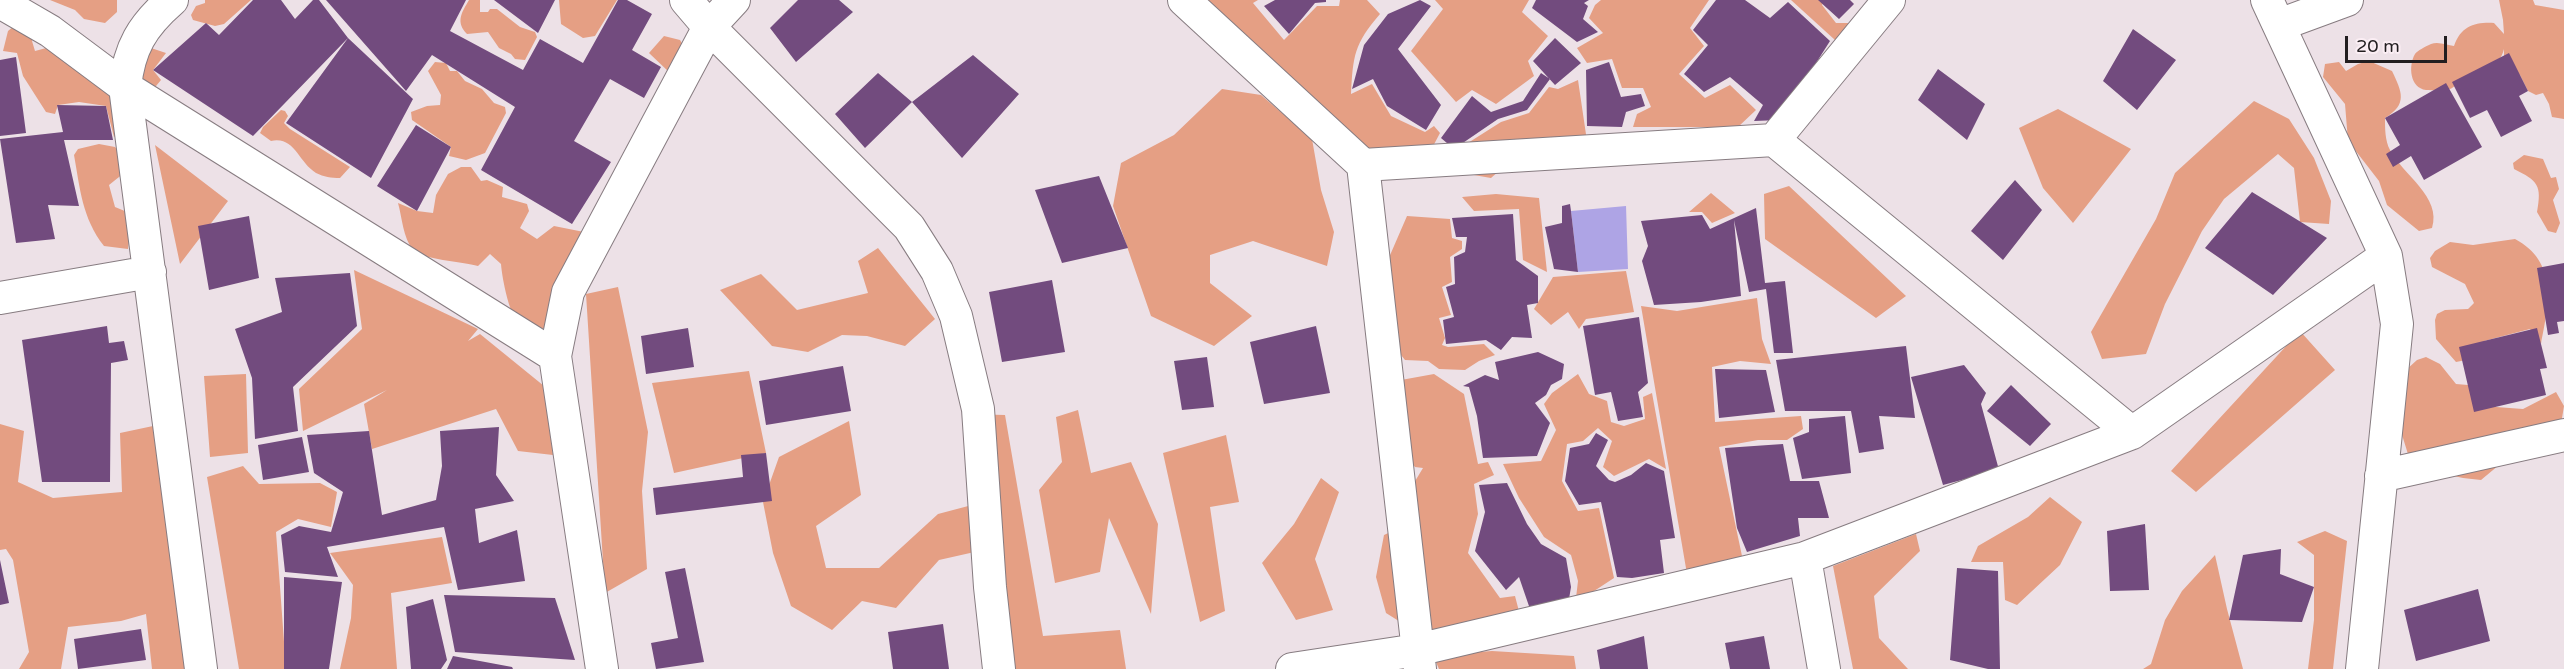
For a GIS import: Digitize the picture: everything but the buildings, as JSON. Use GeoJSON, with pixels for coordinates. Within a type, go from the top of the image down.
{"type":"FeatureCollection","features":[{"type":"Feature","properties":{"kind":"street"},"geometry":{"type":"LineString","coordinates":[[172,0],[154,15],[129,55],[125,87],[201,669]]}},
{"type":"Feature","properties":{"kind":"street"},"geometry":{"type":"LineString","coordinates":[[686,0],[709,27],[909,226],[936,271],[956,316],[978,409],[990,586],[999,669]]}},
{"type":"Feature","properties":{"kind":"street"},"geometry":{"type":"LineString","coordinates":[[602,669],[555,356],[568,292],[709,27],[734,0]]}},
{"type":"Feature","properties":{"kind":"street"},"geometry":{"type":"LineString","coordinates":[[1184,0],[1363,165],[1419,659]]}},
{"type":"Feature","properties":{"kind":"street"},"geometry":{"type":"LineString","coordinates":[[2347,0],[2273,13],[2386,256],[2397,324],[2362,669]]}},
{"type":"Feature","properties":{"kind":"street"},"geometry":{"type":"LineString","coordinates":[[0,2],[50,31],[125,87],[555,356]]}},
{"type":"Feature","properties":{"kind":"street"},"geometry":{"type":"LineString","coordinates":[[1774,140],[1882,2]]}},
{"type":"Feature","properties":{"kind":"street"},"geometry":{"type":"LineString","coordinates":[[1363,165],[1774,140],[2132,433]]}},
{"type":"Feature","properties":{"kind":"street"},"geometry":{"type":"LineString","coordinates":[[1292,669],[1419,659],[1805,558],[2132,433],[2386,256]]}},
{"type":"Feature","properties":{"kind":"street"},"geometry":{"type":"LineString","coordinates":[[0,298],[150,272]]}},
{"type":"Feature","properties":{"kind":"street"},"geometry":{"type":"LineString","coordinates":[[2381,476],[2564,435]]}},
{"type":"Feature","properties":{"kind":"street"},"geometry":{"type":"LineString","coordinates":[[1805,558],[1824,669]]}},
{"type":"Feature","properties":{"kind":"shaded area"},"geometry":{"type":"Polygon","coordinates":[[[50,0],[117,0],[117,12],[105,23],[84,19],[75,10],[50,0]]]}},
{"type":"Feature","properties":{"kind":"shaded area"},"geometry":{"type":"Polygon","coordinates":[[[205,0],[251,0],[224,24],[215,26],[193,20],[191,15],[196,6],[205,3],[205,0]]]}},
{"type":"Feature","properties":{"kind":"shaded area"},"geometry":{"type":"Polygon","coordinates":[[[469,0],[480,0],[480,12],[497,9],[520,27],[535,32],[537,37],[525,60],[515,59],[511,54],[499,48],[488,32],[467,34],[463,30],[462,13],[469,0]]]}},
{"type":"Feature","properties":{"kind":"shaded area"},"geometry":{"type":"Polygon","coordinates":[[[559,0],[617,0],[595,36],[583,38],[561,24],[559,0]]]}},
{"type":"Feature","properties":{"kind":"shaded area"},"geometry":{"type":"Polygon","coordinates":[[[1168,0],[1258,0],[1253,3],[1284,40],[1317,6],[1339,6],[1340,0],[1367,0],[1380,14],[1371,24],[1356,51],[1351,94],[1372,84],[1391,116],[1425,132],[1434,126],[1440,133],[1421,169],[1385,176],[1168,0]]]}},
{"type":"Feature","properties":{"kind":"shaded area"},"geometry":{"type":"Polygon","coordinates":[[[1435,0],[1529,0],[1522,12],[1548,36],[1528,61],[1534,76],[1496,104],[1472,90],[1456,102],[1411,51],[1443,9],[1435,0]]]}},
{"type":"Feature","properties":{"kind":"shaded area"},"geometry":{"type":"Polygon","coordinates":[[[1601,0],[1709,0],[1690,28],[1704,46],[1679,74],[1705,98],[1730,85],[1756,110],[1738,127],[1633,127],[1637,114],[1651,107],[1643,88],[1622,88],[1612,59],[1587,63],[1577,48],[1603,33],[1589,18],[1595,5],[1601,0]]]}},
{"type":"Feature","properties":{"kind":"shaded area"},"geometry":{"type":"Polygon","coordinates":[[[1791,0],[1825,0],[1822,5],[1836,23],[1859,23],[1816,68],[1835,40],[1791,0]]]}},
{"type":"Feature","properties":{"kind":"shaded area"},"geometry":{"type":"Polygon","coordinates":[[[2499,0],[2533,0],[2535,5],[2564,10],[2564,119],[2552,117],[2543,93],[2536,95],[2528,91],[2520,75],[2504,65],[2504,49],[2498,62],[2489,71],[2476,76],[2462,77],[2462,83],[2450,89],[2426,90],[2414,81],[2411,70],[2413,59],[2416,53],[2427,46],[2442,43],[2454,46],[2465,30],[2481,23],[2494,23],[2504,34],[2499,0]]]}},
{"type":"Feature","properties":{"kind":"shaded area"},"geometry":{"type":"Polygon","coordinates":[[[14,26],[35,33],[32,41],[35,51],[50,47],[106,64],[119,133],[114,137],[106,106],[79,102],[58,105],[55,114],[46,112],[23,76],[17,53],[3,51],[8,31],[14,26]]]}},
{"type":"Feature","properties":{"kind":"shaded area"},"geometry":{"type":"Polygon","coordinates":[[[664,36],[680,40],[683,45],[670,73],[649,53],[664,36]]]}},
{"type":"Feature","properties":{"kind":"shaded area"},"geometry":{"type":"Polygon","coordinates":[[[148,47],[166,53],[153,70],[161,80],[156,86],[146,89],[132,53],[148,47]]]}},
{"type":"Feature","properties":{"kind":"shaded area"},"geometry":{"type":"Polygon","coordinates":[[[2369,61],[2392,71],[2398,85],[2400,103],[2385,118],[2387,143],[2396,159],[2427,196],[2434,217],[2432,228],[2419,231],[2387,205],[2379,181],[2348,141],[2345,104],[2323,77],[2325,64],[2339,62],[2346,71],[2369,61]]]}},
{"type":"Feature","properties":{"kind":"shaded area"},"geometry":{"type":"Polygon","coordinates":[[[435,62],[446,63],[450,71],[457,71],[465,81],[482,89],[494,103],[505,107],[506,113],[485,153],[466,160],[449,156],[451,147],[412,120],[411,112],[427,106],[440,105],[441,95],[428,71],[435,62]]]}},
{"type":"Feature","properties":{"kind":"shaded area"},"geometry":{"type":"Polygon","coordinates":[[[1578,80],[1588,148],[1526,158],[1510,172],[1500,170],[1491,178],[1468,174],[1460,148],[1501,122],[1529,113],[1549,87],[1558,89],[1578,80]]]}},
{"type":"Feature","properties":{"kind":"shaded area"},"geometry":{"type":"Polygon","coordinates":[[[1222,89],[1261,95],[1312,139],[1321,190],[1334,232],[1327,266],[1253,241],[1210,255],[1210,283],[1252,316],[1214,346],[1151,316],[1113,206],[1121,163],[1174,135],[1222,89]]]}},
{"type":"Feature","properties":{"kind":"shaded area"},"geometry":{"type":"Polygon","coordinates":[[[2254,101],[2289,119],[2314,158],[2331,201],[2329,224],[2300,222],[2294,168],[2278,154],[2224,199],[2202,231],[2165,304],[2146,354],[2102,359],[2091,332],[2156,219],[2175,173],[2254,101]]]}},
{"type":"Feature","properties":{"kind":"shaded area"},"geometry":{"type":"Polygon","coordinates":[[[2058,109],[2131,149],[2073,223],[2043,188],[2019,128],[2058,109]]]}},
{"type":"Feature","properties":{"kind":"shaded area"},"geometry":{"type":"Polygon","coordinates":[[[281,110],[285,111],[288,116],[284,123],[290,129],[350,167],[340,178],[316,173],[286,142],[271,141],[260,133],[263,127],[281,110]]]}},
{"type":"Feature","properties":{"kind":"shaded area"},"geometry":{"type":"Polygon","coordinates":[[[99,144],[115,147],[125,159],[124,173],[109,185],[115,207],[132,214],[128,249],[104,246],[86,214],[74,155],[78,149],[99,144]]]}},
{"type":"Feature","properties":{"kind":"shaded area"},"geometry":{"type":"Polygon","coordinates":[[[155,145],[228,201],[180,264],[155,145]]]}},
{"type":"Feature","properties":{"kind":"shaded area"},"geometry":{"type":"Polygon","coordinates":[[[2524,155],[2543,159],[2551,178],[2556,177],[2559,189],[2553,200],[2560,223],[2556,233],[2548,231],[2537,212],[2539,196],[2536,185],[2514,169],[2513,163],[2524,155]]]}},
{"type":"Feature","properties":{"kind":"shaded area"},"geometry":{"type":"Polygon","coordinates":[[[461,167],[471,167],[481,181],[487,180],[503,187],[502,197],[527,204],[529,211],[520,228],[537,239],[554,226],[589,233],[546,328],[527,328],[518,323],[507,298],[501,264],[490,254],[478,266],[424,256],[413,250],[410,245],[398,203],[417,211],[433,213],[436,195],[448,174],[461,167]]]}},
{"type":"Feature","properties":{"kind":"shaded area"},"geometry":{"type":"Polygon","coordinates":[[[1789,186],[1906,296],[1876,318],[1765,239],[1764,194],[1789,186]]]}},
{"type":"Feature","properties":{"kind":"shaded area"},"geometry":{"type":"Polygon","coordinates":[[[1711,193],[1735,213],[1712,223],[1702,212],[1689,212],[1711,193]]]}},
{"type":"Feature","properties":{"kind":"shaded area"},"geometry":{"type":"Polygon","coordinates":[[[1496,194],[1539,198],[1547,272],[1523,260],[1519,209],[1474,211],[1462,197],[1496,194]]]}},
{"type":"Feature","properties":{"kind":"shaded area"},"geometry":{"type":"Polygon","coordinates":[[[1626,206],[1628,269],[1578,272],[1571,211],[1626,206]]]}},
{"type":"Feature","properties":{"kind":"shaded area"},"geometry":{"type":"Polygon","coordinates":[[[1407,216],[1450,219],[1452,238],[1462,241],[1462,249],[1450,257],[1452,282],[1442,287],[1451,315],[1439,318],[1445,338],[1442,345],[1448,347],[1484,344],[1495,355],[1465,370],[1439,369],[1428,361],[1405,360],[1390,341],[1381,276],[1407,216]]]}},
{"type":"Feature","properties":{"kind":"shaded area"},"geometry":{"type":"Polygon","coordinates":[[[2515,239],[2529,248],[2538,259],[2544,272],[2548,299],[2541,344],[2530,329],[2484,341],[2471,359],[2456,362],[2436,339],[2435,320],[2437,314],[2445,310],[2468,309],[2474,303],[2465,284],[2432,267],[2430,258],[2435,251],[2450,242],[2473,245],[2515,239]]]}},
{"type":"Feature","properties":{"kind":"shaded area"},"geometry":{"type":"Polygon","coordinates":[[[878,248],[935,319],[905,346],[867,336],[842,335],[808,352],[772,346],[720,290],[761,274],[797,310],[868,293],[858,261],[878,248]]]}},
{"type":"Feature","properties":{"kind":"shaded area"},"geometry":{"type":"Polygon","coordinates":[[[354,270],[478,329],[468,341],[480,334],[544,386],[553,455],[518,451],[496,409],[372,449],[364,404],[387,390],[303,431],[299,389],[362,329],[354,270]]]}},
{"type":"Feature","properties":{"kind":"shaded area"},"geometry":{"type":"Polygon","coordinates":[[[1626,271],[1634,312],[1586,319],[1579,329],[1568,312],[1551,325],[1534,309],[1553,277],[1626,271]]]}},
{"type":"Feature","properties":{"kind":"shaded area"},"geometry":{"type":"Polygon","coordinates":[[[618,287],[648,432],[642,491],[647,569],[605,593],[586,294],[618,287]]]}},
{"type":"Feature","properties":{"kind":"shaded area"},"geometry":{"type":"Polygon","coordinates":[[[1757,298],[1762,339],[1771,364],[1740,361],[1712,367],[1715,422],[1801,416],[1803,429],[1787,440],[1758,440],[1719,447],[1742,556],[1687,574],[1641,306],[1677,311],[1757,298]]]}},
{"type":"Feature","properties":{"kind":"shaded area"},"geometry":{"type":"Polygon","coordinates":[[[2300,331],[2335,370],[2196,492],[2171,471],[2300,331]]]}},
{"type":"Feature","properties":{"kind":"shaded area"},"geometry":{"type":"Polygon","coordinates":[[[2426,357],[2440,364],[2456,384],[2468,385],[2494,400],[2496,407],[2523,409],[2556,392],[2564,406],[2559,436],[2499,465],[2481,480],[2412,467],[2398,422],[2406,370],[2417,360],[2426,357]]]}},
{"type":"Feature","properties":{"kind":"shaded area"},"geometry":{"type":"Polygon","coordinates":[[[749,371],[766,453],[674,473],[652,383],[749,371]]]}},
{"type":"Feature","properties":{"kind":"shaded area"},"geometry":{"type":"Polygon","coordinates":[[[246,374],[248,453],[210,457],[204,376],[246,374]]]}},
{"type":"Feature","properties":{"kind":"shaded area"},"geometry":{"type":"Polygon","coordinates":[[[1434,374],[1464,394],[1478,464],[1488,462],[1494,475],[1474,484],[1478,514],[1468,553],[1500,598],[1515,596],[1521,619],[1445,650],[1386,613],[1376,577],[1384,535],[1412,522],[1406,496],[1423,468],[1415,467],[1397,445],[1401,380],[1434,374]]]}},
{"type":"Feature","properties":{"kind":"shaded area"},"geometry":{"type":"Polygon","coordinates":[[[1578,374],[1589,394],[1607,401],[1611,422],[1624,426],[1645,419],[1643,397],[1652,393],[1666,469],[1649,459],[1614,476],[1603,467],[1612,441],[1598,428],[1583,441],[1567,444],[1562,481],[1578,511],[1599,508],[1614,578],[1588,595],[1576,598],[1578,581],[1571,555],[1544,537],[1519,498],[1503,464],[1541,461],[1556,430],[1544,404],[1552,393],[1578,374]]]}},
{"type":"Feature","properties":{"kind":"shaded area"},"geometry":{"type":"Polygon","coordinates":[[[1078,410],[1091,473],[1131,462],[1158,524],[1151,614],[1109,518],[1100,572],[1055,583],[1039,490],[1062,462],[1056,417],[1078,410]]]}},
{"type":"Feature","properties":{"kind":"shaded area"},"geometry":{"type":"Polygon","coordinates":[[[968,414],[1005,415],[1043,636],[1120,630],[1126,669],[1007,669],[968,414]]]}},
{"type":"Feature","properties":{"kind":"shaded area"},"geometry":{"type":"Polygon","coordinates":[[[849,421],[861,495],[816,526],[826,568],[879,568],[938,514],[972,505],[979,551],[939,560],[896,608],[862,601],[832,630],[791,606],[773,553],[763,502],[779,457],[849,421]]]}},
{"type":"Feature","properties":{"kind":"shaded area"},"geometry":{"type":"Polygon","coordinates":[[[0,424],[24,431],[18,482],[53,498],[122,492],[120,433],[153,426],[188,609],[194,669],[152,669],[146,614],[121,621],[68,627],[61,669],[19,669],[29,652],[13,560],[6,549],[0,550],[0,424]]]}},
{"type":"Feature","properties":{"kind":"shaded area"},"geometry":{"type":"Polygon","coordinates":[[[1226,435],[1239,502],[1210,507],[1225,611],[1200,622],[1163,453],[1226,435]]]}},
{"type":"Feature","properties":{"kind":"shaded area"},"geometry":{"type":"Polygon","coordinates":[[[243,466],[259,484],[320,483],[337,492],[331,527],[298,519],[276,532],[286,669],[239,669],[207,477],[243,466]]]}},
{"type":"Feature","properties":{"kind":"shaded area"},"geometry":{"type":"Polygon","coordinates":[[[1321,478],[1339,492],[1315,559],[1333,610],[1296,620],[1262,563],[1294,524],[1321,478]]]}},
{"type":"Feature","properties":{"kind":"shaded area"},"geometry":{"type":"Polygon","coordinates":[[[2050,497],[2082,522],[2060,565],[2017,605],[2005,600],[2003,562],[1971,562],[1978,546],[2028,517],[2050,497]]]}},
{"type":"Feature","properties":{"kind":"shaded area"},"geometry":{"type":"Polygon","coordinates":[[[2325,531],[2347,541],[2333,669],[2308,669],[2314,620],[2314,555],[2297,542],[2325,531]]]}},
{"type":"Feature","properties":{"kind":"shaded area"},"geometry":{"type":"Polygon","coordinates":[[[1916,534],[1920,551],[1874,596],[1879,638],[1908,669],[1853,669],[1833,566],[1916,534]]]}},
{"type":"Feature","properties":{"kind":"shaded area"},"geometry":{"type":"Polygon","coordinates":[[[442,537],[452,583],[391,593],[397,669],[340,669],[351,618],[353,585],[330,553],[442,537]]]}},
{"type":"Feature","properties":{"kind":"shaded area"},"geometry":{"type":"Polygon","coordinates":[[[2215,555],[2243,669],[2143,669],[2151,664],[2165,620],[2182,591],[2215,555]]]}},
{"type":"Feature","properties":{"kind":"shaded area"},"geometry":{"type":"Polygon","coordinates":[[[1492,651],[1574,656],[1576,669],[1439,669],[1436,662],[1454,654],[1492,651]]]}}]}
